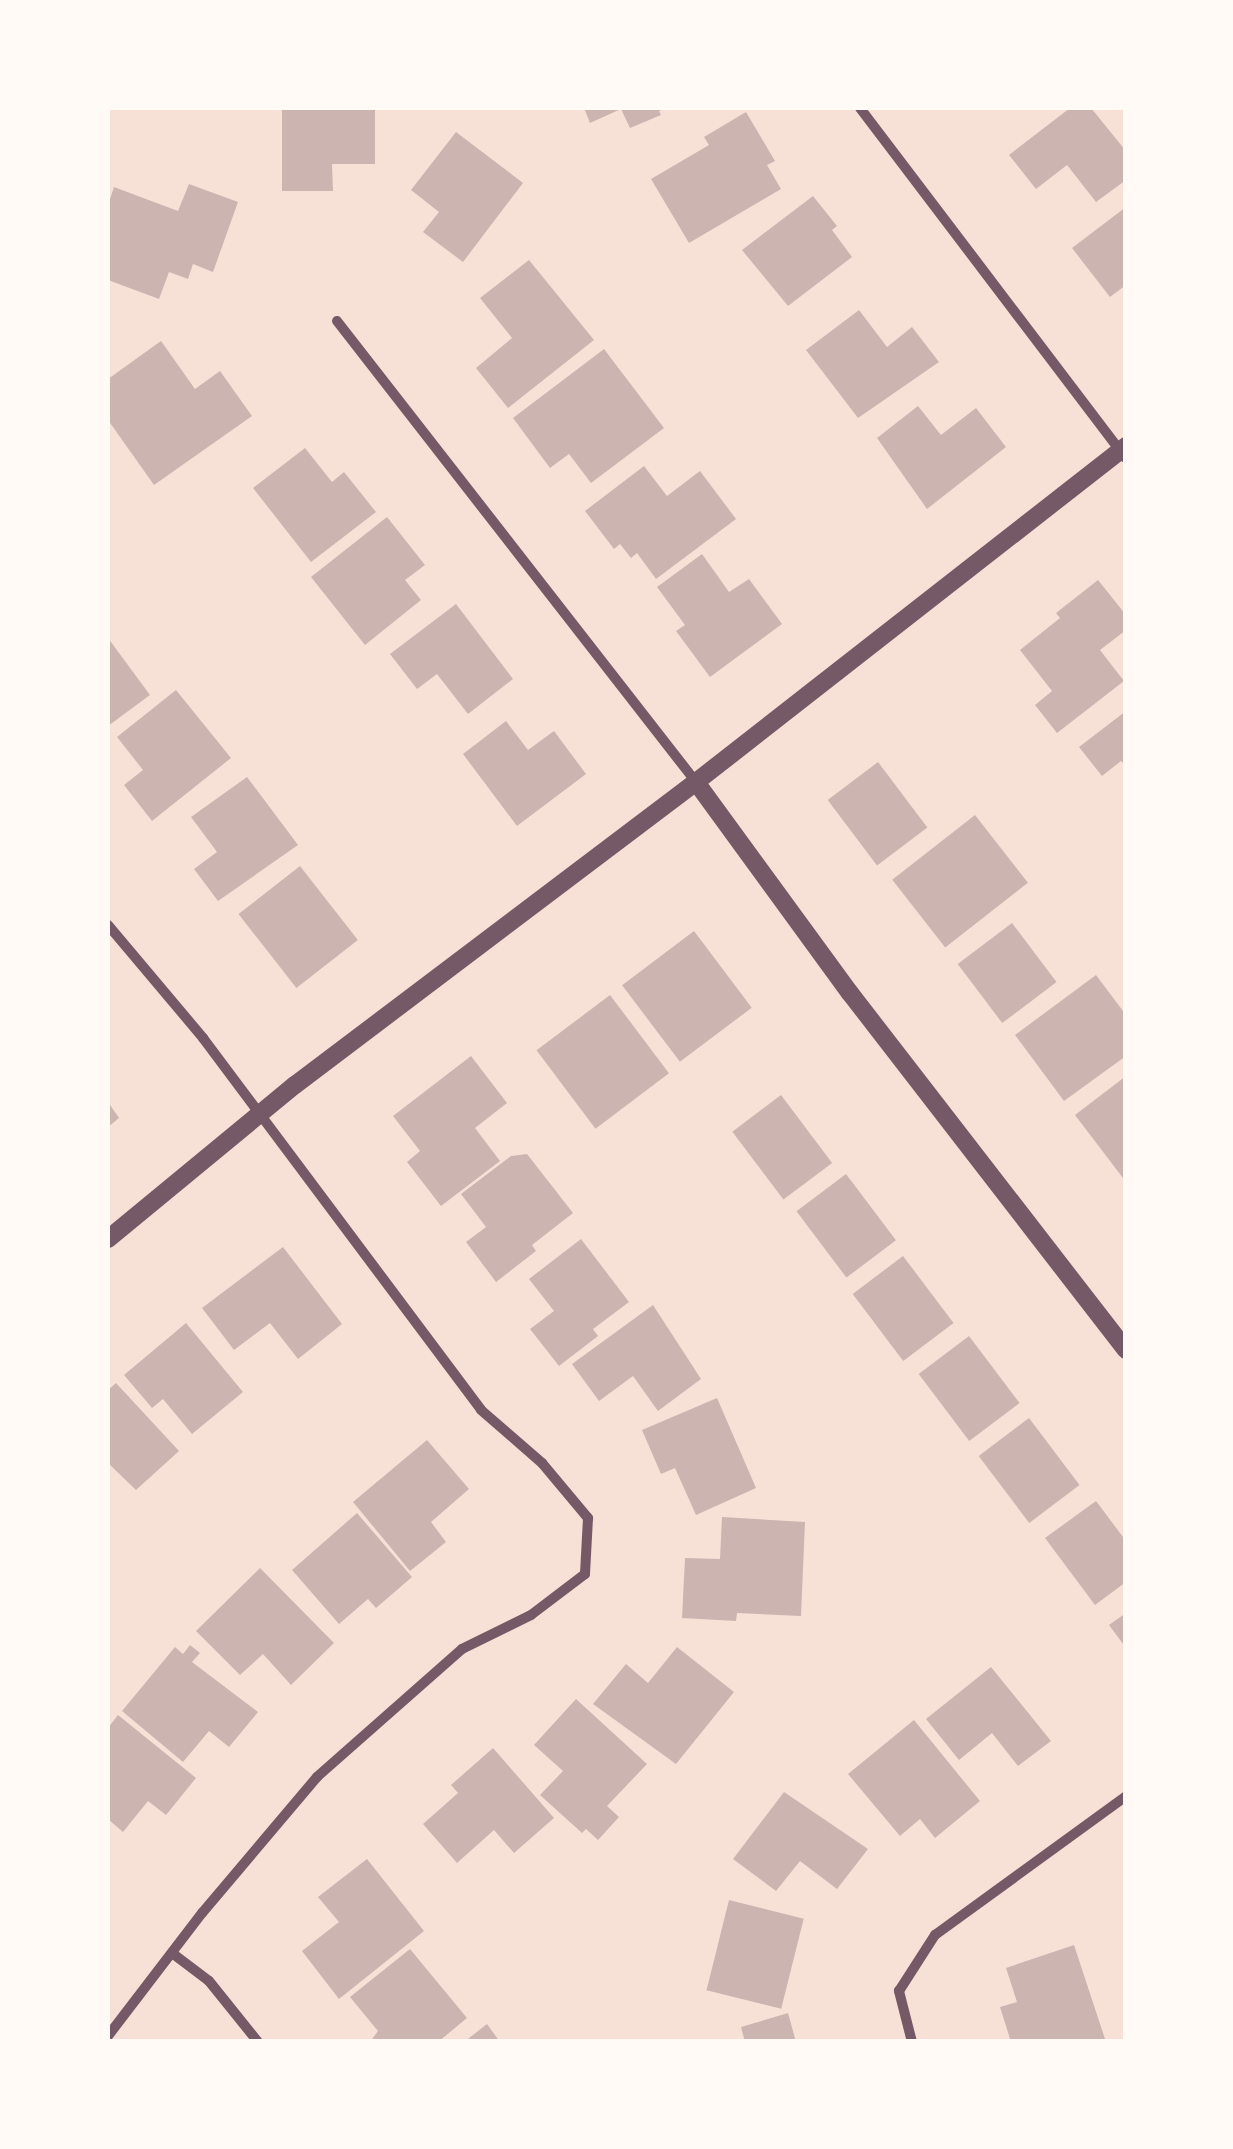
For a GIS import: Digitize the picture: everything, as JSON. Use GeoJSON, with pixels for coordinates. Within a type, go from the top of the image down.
{"type":"FeatureCollection","features":[{"type":"Feature","properties":{"kind":"street"},"geometry":{"type":"LineString","coordinates":[[108,1239],[258,1116],[1123,452],[860,108]]}},
{"type":"Feature","properties":{"kind":"street"},"geometry":{"type":"LineString","coordinates":[[337,322],[696,782],[850,993],[1126,1350]]}},
{"type":"Feature","properties":{"kind":"street"},"geometry":{"type":"LineString","coordinates":[[108,925],[203,1038],[480,1410],[542,1463],[588,1518],[586,1574],[531,1615],[462,1649],[317,1777],[108,2036]]}},
{"type":"Feature","properties":{"kind":"street"},"geometry":{"type":"LineString","coordinates":[[912,2042],[899,1990],[935,1935],[1126,1796]]}},
{"type":"Feature","properties":{"kind":"street"},"geometry":{"type":"LineString","coordinates":[[172,1953],[209,1981],[258,2042]]}},
{"type":"Feature","properties":{"kind":"building"},"geometry":{"type":"Polygon","coordinates":[[[282,108],[375,108],[375,164],[332,164],[333,191],[282,191],[282,108]]]}},
{"type":"Feature","properties":{"kind":"building"},"geometry":{"type":"Polygon","coordinates":[[[584,108],[667,108],[659,111],[661,115],[630,128],[621,109],[590,123],[584,108]]]}},
{"type":"Feature","properties":{"kind":"building"},"geometry":{"type":"Polygon","coordinates":[[[1070,108],[1091,108],[1126,151],[1126,180],[1096,202],[1067,165],[1036,189],[1009,155],[1070,108]]]}},
{"type":"Feature","properties":{"kind":"building"},"geometry":{"type":"Polygon","coordinates":[[[746,112],[775,161],[767,165],[781,189],[689,243],[651,179],[709,145],[704,137],[746,112]]]}},
{"type":"Feature","properties":{"kind":"building"},"geometry":{"type":"Polygon","coordinates":[[[456,132],[523,183],[463,262],[423,232],[439,212],[411,190],[456,132]]]}},
{"type":"Feature","properties":{"kind":"building"},"geometry":{"type":"Polygon","coordinates":[[[189,184],[238,202],[213,272],[193,264],[188,279],[169,272],[159,299],[108,280],[108,205],[114,187],[178,211],[189,184]]]}},
{"type":"Feature","properties":{"kind":"building"},"geometry":{"type":"Polygon","coordinates":[[[813,196],[837,226],[832,230],[852,257],[788,306],[742,250],[813,196]]]}},
{"type":"Feature","properties":{"kind":"building"},"geometry":{"type":"Polygon","coordinates":[[[1126,207],[1126,285],[1110,297],[1072,248],[1126,207]]]}},
{"type":"Feature","properties":{"kind":"building"},"geometry":{"type":"Polygon","coordinates":[[[529,260],[594,340],[508,408],[476,368],[512,338],[480,298],[529,260]]]}},
{"type":"Feature","properties":{"kind":"building"},"geometry":{"type":"Polygon","coordinates":[[[859,310],[887,347],[912,327],[939,362],[858,418],[806,350],[859,310]]]}},
{"type":"Feature","properties":{"kind":"building"},"geometry":{"type":"Polygon","coordinates":[[[161,341],[195,389],[220,371],[252,416],[154,485],[108,420],[108,379],[161,341]]]}},
{"type":"Feature","properties":{"kind":"building"},"geometry":{"type":"Polygon","coordinates":[[[604,349],[664,428],[591,483],[569,454],[550,468],[513,418],[604,349]]]}},
{"type":"Feature","properties":{"kind":"building"},"geometry":{"type":"Polygon","coordinates":[[[918,406],[941,435],[976,408],[1006,447],[927,509],[877,438],[918,406]]]}},
{"type":"Feature","properties":{"kind":"building"},"geometry":{"type":"Polygon","coordinates":[[[305,448],[332,482],[344,472],[376,512],[311,562],[253,488],[305,448]]]}},
{"type":"Feature","properties":{"kind":"building"},"geometry":{"type":"Polygon","coordinates":[[[644,466],[667,496],[700,471],[736,519],[656,579],[637,553],[631,558],[620,544],[614,549],[585,511],[644,466]]]}},
{"type":"Feature","properties":{"kind":"building"},"geometry":{"type":"Polygon","coordinates":[[[387,517],[425,565],[405,580],[421,600],[365,645],[311,577],[387,517]]]}},
{"type":"Feature","properties":{"kind":"building"},"geometry":{"type":"Polygon","coordinates":[[[702,554],[729,592],[749,579],[782,624],[710,677],[676,631],[685,625],[657,587],[702,554]]]}},
{"type":"Feature","properties":{"kind":"building"},"geometry":{"type":"Polygon","coordinates":[[[1098,580],[1126,615],[1126,630],[1100,650],[1124,681],[1057,733],[1035,705],[1052,691],[1020,650],[1060,618],[1056,613],[1098,580]]]}},
{"type":"Feature","properties":{"kind":"building"},"geometry":{"type":"Polygon","coordinates":[[[456,604],[513,679],[468,714],[437,674],[417,689],[390,654],[456,604]]]}},
{"type":"Feature","properties":{"kind":"building"},"geometry":{"type":"Polygon","coordinates":[[[108,638],[150,695],[108,726],[108,638]]]}},
{"type":"Feature","properties":{"kind":"building"},"geometry":{"type":"Polygon","coordinates":[[[176,690],[231,758],[152,821],[124,785],[143,770],[117,737],[176,690]]]}},
{"type":"Feature","properties":{"kind":"building"},"geometry":{"type":"Polygon","coordinates":[[[1126,711],[1126,766],[1121,761],[1102,776],[1079,747],[1126,711]]]}},
{"type":"Feature","properties":{"kind":"building"},"geometry":{"type":"Polygon","coordinates":[[[506,721],[528,750],[554,731],[586,774],[517,826],[463,754],[506,721]]]}},
{"type":"Feature","properties":{"kind":"building"},"geometry":{"type":"Polygon","coordinates":[[[878,762],[927,827],[877,865],[828,800],[878,762]]]}},
{"type":"Feature","properties":{"kind":"building"},"geometry":{"type":"Polygon","coordinates":[[[247,777],[298,845],[218,901],[194,869],[217,852],[191,817],[247,777]]]}},
{"type":"Feature","properties":{"kind":"building"},"geometry":{"type":"Polygon","coordinates":[[[975,815],[1028,883],[945,947],[892,880],[975,815]]]}},
{"type":"Feature","properties":{"kind":"building"},"geometry":{"type":"Polygon","coordinates":[[[300,866],[358,940],[296,988],[239,914],[300,866]]]}},
{"type":"Feature","properties":{"kind":"building"},"geometry":{"type":"Polygon","coordinates":[[[1012,923],[1057,982],[1002,1023],[958,964],[1012,923]]]}},
{"type":"Feature","properties":{"kind":"building"},"geometry":{"type":"Polygon","coordinates":[[[694,931],[752,1008],[680,1062],[622,985],[694,931]]]}},
{"type":"Feature","properties":{"kind":"building"},"geometry":{"type":"Polygon","coordinates":[[[1096,975],[1126,1015],[1126,1056],[1064,1101],[1015,1035],[1096,975]]]}},
{"type":"Feature","properties":{"kind":"building"},"geometry":{"type":"Polygon","coordinates":[[[610,995],[669,1073],[596,1129],[537,1050],[610,995]]]}},
{"type":"Feature","properties":{"kind":"building"},"geometry":{"type":"Polygon","coordinates":[[[471,1056],[507,1103],[475,1128],[500,1161],[441,1206],[407,1162],[420,1151],[393,1116],[471,1056]]]}},
{"type":"Feature","properties":{"kind":"building"},"geometry":{"type":"Polygon","coordinates":[[[1126,1076],[1126,1182],[1075,1115],[1126,1076]]]}},
{"type":"Feature","properties":{"kind":"building"},"geometry":{"type":"Polygon","coordinates":[[[781,1095],[832,1163],[783,1200],[732,1132],[781,1095]]]}},
{"type":"Feature","properties":{"kind":"building"},"geometry":{"type":"Polygon","coordinates":[[[108,1102],[119,1118],[108,1127],[108,1102]]]}},
{"type":"Feature","properties":{"kind":"building"},"geometry":{"type":"Polygon","coordinates":[[[527,1154],[573,1213],[532,1245],[536,1251],[496,1282],[466,1242],[486,1227],[461,1194],[511,1156],[527,1154]]]}},
{"type":"Feature","properties":{"kind":"building"},"geometry":{"type":"Polygon","coordinates":[[[846,1174],[896,1240],[846,1278],[796,1211],[846,1174]]]}},
{"type":"Feature","properties":{"kind":"building"},"geometry":{"type":"Polygon","coordinates":[[[581,1239],[629,1302],[593,1329],[598,1336],[559,1366],[530,1329],[554,1311],[529,1279],[581,1239]]]}},
{"type":"Feature","properties":{"kind":"building"},"geometry":{"type":"Polygon","coordinates":[[[283,1247],[342,1324],[298,1359],[270,1323],[234,1350],[202,1308],[283,1247]]]}},
{"type":"Feature","properties":{"kind":"building"},"geometry":{"type":"Polygon","coordinates":[[[903,1256],[954,1323],[903,1361],[853,1294],[903,1256]]]}},
{"type":"Feature","properties":{"kind":"building"},"geometry":{"type":"Polygon","coordinates":[[[653,1305],[701,1379],[658,1411],[633,1376],[599,1401],[572,1364],[653,1305]]]}},
{"type":"Feature","properties":{"kind":"building"},"geometry":{"type":"Polygon","coordinates":[[[186,1323],[243,1392],[192,1434],[163,1399],[152,1408],[124,1375],[186,1323]]]}},
{"type":"Feature","properties":{"kind":"building"},"geometry":{"type":"Polygon","coordinates":[[[969,1336],[1020,1403],[969,1441],[919,1374],[969,1336]]]}},
{"type":"Feature","properties":{"kind":"building"},"geometry":{"type":"Polygon","coordinates":[[[116,1383],[179,1451],[136,1490],[108,1463],[108,1390],[116,1383]]]}},
{"type":"Feature","properties":{"kind":"building"},"geometry":{"type":"Polygon","coordinates":[[[717,1398],[756,1488],[696,1515],[675,1468],[661,1474],[642,1430],[717,1398]]]}},
{"type":"Feature","properties":{"kind":"building"},"geometry":{"type":"Polygon","coordinates":[[[1029,1418],[1080,1485],[1029,1523],[979,1456],[1029,1418]]]}},
{"type":"Feature","properties":{"kind":"building"},"geometry":{"type":"Polygon","coordinates":[[[427,1440],[469,1489],[431,1522],[446,1542],[410,1571],[353,1502],[427,1440]]]}},
{"type":"Feature","properties":{"kind":"building"},"geometry":{"type":"Polygon","coordinates":[[[1096,1501],[1126,1541],[1126,1582],[1095,1605],[1045,1538],[1096,1501]]]}},
{"type":"Feature","properties":{"kind":"building"},"geometry":{"type":"Polygon","coordinates":[[[357,1513],[412,1577],[376,1608],[368,1599],[339,1624],[292,1570],[357,1513]]]}},
{"type":"Feature","properties":{"kind":"building"},"geometry":{"type":"Polygon","coordinates":[[[722,1517],[805,1522],[801,1616],[737,1613],[736,1621],[682,1618],[685,1558],[720,1559],[722,1517]]]}},
{"type":"Feature","properties":{"kind":"building"},"geometry":{"type":"Polygon","coordinates":[[[260,1568],[334,1643],[291,1685],[263,1654],[240,1675],[196,1631],[260,1568]]]}},
{"type":"Feature","properties":{"kind":"building"},"geometry":{"type":"Polygon","coordinates":[[[1126,1613],[1126,1648],[1109,1625],[1126,1613]]]}},
{"type":"Feature","properties":{"kind":"building"},"geometry":{"type":"Polygon","coordinates":[[[190,1645],[200,1653],[192,1662],[258,1712],[229,1747],[209,1731],[183,1762],[122,1711],[175,1647],[183,1654],[190,1645]]]}},
{"type":"Feature","properties":{"kind":"building"},"geometry":{"type":"Polygon","coordinates":[[[677,1647],[734,1692],[676,1764],[593,1704],[626,1664],[648,1683],[677,1647]]]}},
{"type":"Feature","properties":{"kind":"building"},"geometry":{"type":"Polygon","coordinates":[[[991,1667],[1051,1741],[1018,1766],[992,1733],[959,1760],[926,1719],[991,1667]]]}},
{"type":"Feature","properties":{"kind":"building"},"geometry":{"type":"Polygon","coordinates":[[[576,1699],[647,1764],[607,1806],[619,1817],[598,1840],[586,1829],[582,1833],[540,1795],[563,1771],[534,1745],[576,1699]]]}},
{"type":"Feature","properties":{"kind":"building"},"geometry":{"type":"Polygon","coordinates":[[[118,1715],[196,1778],[166,1815],[148,1801],[123,1832],[108,1819],[108,1728],[118,1715]]]}},
{"type":"Feature","properties":{"kind":"building"},"geometry":{"type":"Polygon","coordinates":[[[914,1720],[980,1801],[935,1838],[920,1819],[900,1836],[848,1774],[914,1720]]]}},
{"type":"Feature","properties":{"kind":"building"},"geometry":{"type":"Polygon","coordinates":[[[493,1748],[554,1818],[514,1853],[494,1830],[457,1863],[423,1824],[458,1793],[451,1785],[493,1748]]]}},
{"type":"Feature","properties":{"kind":"building"},"geometry":{"type":"Polygon","coordinates":[[[784,1792],[868,1849],[837,1889],[800,1861],[776,1891],[733,1859],[784,1792]]]}},
{"type":"Feature","properties":{"kind":"building"},"geometry":{"type":"Polygon","coordinates":[[[367,1859],[424,1931],[339,1999],[302,1951],[339,1922],[318,1897],[367,1859]]]}},
{"type":"Feature","properties":{"kind":"building"},"geometry":{"type":"Polygon","coordinates":[[[729,1900],[804,1919],[781,2009],[707,1990],[729,1900]]]}},
{"type":"Feature","properties":{"kind":"building"},"geometry":{"type":"Polygon","coordinates":[[[1074,1945],[1106,2042],[1011,2042],[1000,2007],[1017,2002],[1006,1968],[1074,1945]]]}},
{"type":"Feature","properties":{"kind":"building"},"geometry":{"type":"Polygon","coordinates":[[[410,1949],[467,2018],[438,2042],[370,2042],[378,2031],[350,1997],[410,1949]]]}},
{"type":"Feature","properties":{"kind":"building"},"geometry":{"type":"Polygon","coordinates":[[[788,2013],[796,2042],[745,2042],[741,2027],[788,2013]]]}},
{"type":"Feature","properties":{"kind":"building"},"geometry":{"type":"Polygon","coordinates":[[[487,2024],[500,2042],[464,2042],[487,2024]]]}}]}
